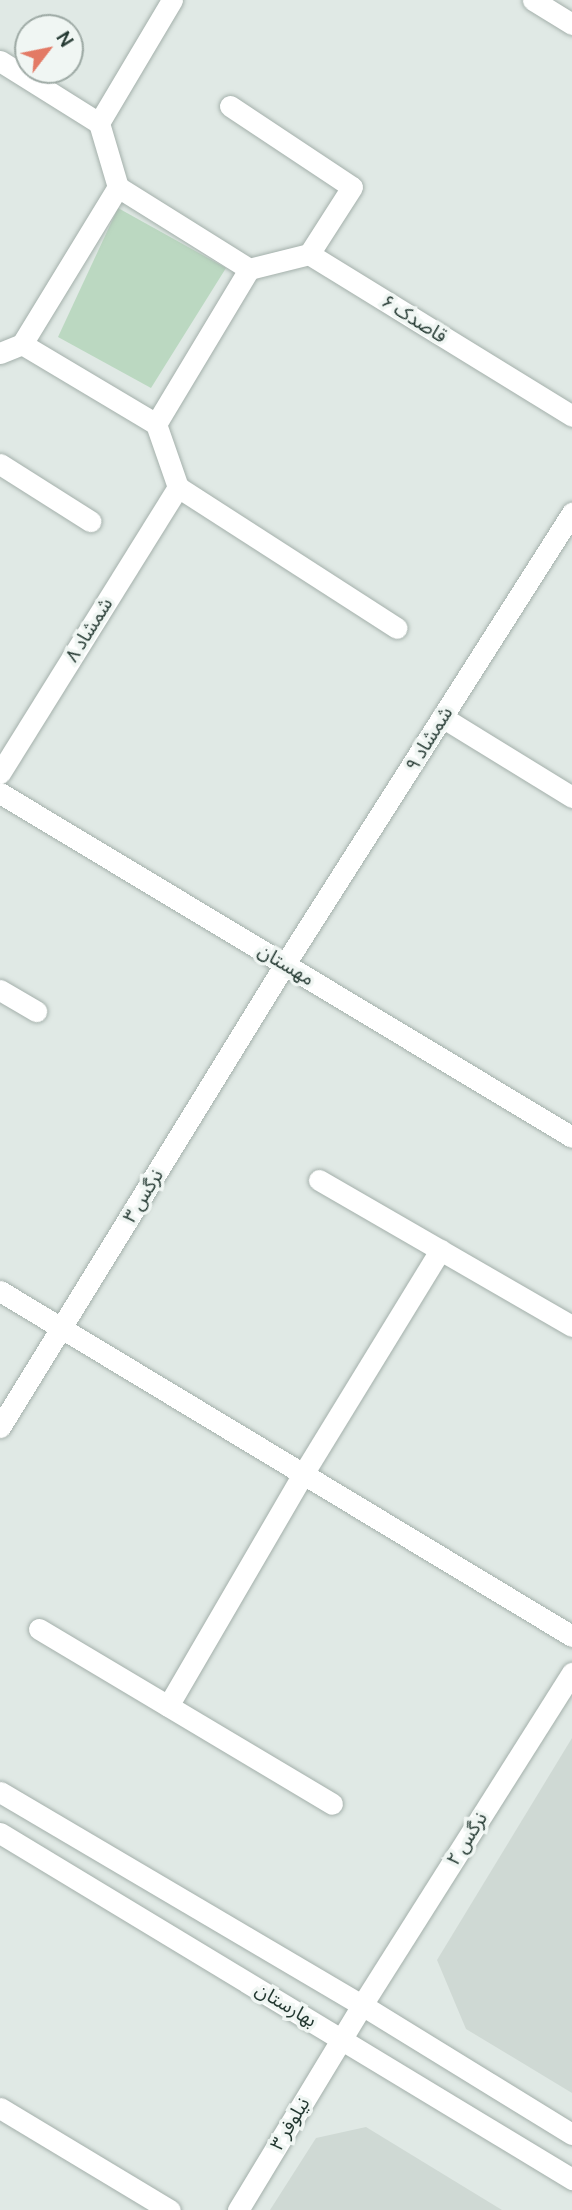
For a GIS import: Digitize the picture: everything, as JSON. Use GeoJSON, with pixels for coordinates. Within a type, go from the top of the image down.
{"type":"FeatureCollection","features":[{"type":"Feature","properties":{"kind":"street"},"geometry":{"type":"LineString","coordinates":[[99,123],[172,0]]}},
{"type":"Feature","properties":{"kind":"street"},"geometry":{"type":"LineString","coordinates":[[533,0],[572,24]]}},
{"type":"Feature","properties":{"kind":"street"},"geometry":{"type":"LineString","coordinates":[[0,61],[99,123],[118,187],[249,269]]}},
{"type":"Feature","properties":{"kind":"street"},"geometry":{"type":"LineString","coordinates":[[156,424],[249,269],[309,254],[352,187],[230,106]]}},
{"type":"Feature","properties":{"kind":"street"},"geometry":{"type":"LineString","coordinates":[[0,353],[22,344],[118,187]]}},
{"type":"Feature","properties":{"kind":"street","name":"قاصدک ۶"},"geometry":{"type":"LineString","coordinates":[[309,254],[572,416]]}},
{"type":"Feature","properties":{"kind":"street"},"geometry":{"type":"LineString","coordinates":[[22,344],[156,424],[178,488],[397,628]]}},
{"type":"Feature","properties":{"kind":"street"},"geometry":{"type":"LineString","coordinates":[[0,464],[90,521]]}},
{"type":"Feature","properties":{"kind":"street","name":"شمشاد ۸"},"geometry":{"type":"LineString","coordinates":[[0,773],[178,488]]}},
{"type":"Feature","properties":{"kind":"street","name":"شمشاد ۹"},"geometry":{"type":"LineString","coordinates":[[285,964],[571,516]]}},
{"type":"Feature","properties":{"kind":"street"},"geometry":{"type":"LineString","coordinates":[[442,717],[572,797]]}},
{"type":"Feature","properties":{"kind":"street","name":"مهستان"},"geometry":{"type":"LineString","coordinates":[[0,793],[572,1137]]}},
{"type":"Feature","properties":{"kind":"street","name":"نرگس ۳"},"geometry":{"type":"LineString","coordinates":[[0,1427],[285,964]]}},
{"type":"Feature","properties":{"kind":"street"},"geometry":{"type":"LineString","coordinates":[[0,990],[36,1011]]}},
{"type":"Feature","properties":{"kind":"street"},"geometry":{"type":"LineString","coordinates":[[319,1180],[572,1326]]}},
{"type":"Feature","properties":{"kind":"street"},"geometry":{"type":"LineString","coordinates":[[168,1706],[303,1474],[440,1250]]}},
{"type":"Feature","properties":{"kind":"street"},"geometry":{"type":"LineString","coordinates":[[0,1291],[572,1636]]}},
{"type":"Feature","properties":{"kind":"street"},"geometry":{"type":"LineString","coordinates":[[39,1629],[332,1804]]}},
{"type":"Feature","properties":{"kind":"street","name":"نرگس ۲"},"geometry":{"type":"LineString","coordinates":[[341,2038],[572,1673]]}},
{"type":"Feature","properties":{"kind":"street","name":"بهارستان"},"geometry":{"type":"LineString","coordinates":[[0,1792],[362,2005],[572,2134]]}},
{"type":"Feature","properties":{"kind":"street","name":"بهارستان"},"geometry":{"type":"LineString","coordinates":[[0,1833],[572,2179]]}},
{"type":"Feature","properties":{"kind":"street","name":"نیلوفر ۳"},"geometry":{"type":"LineString","coordinates":[[238,2210],[341,2038]]}},
{"type":"Feature","properties":{"kind":"street"},"geometry":{"type":"LineString","coordinates":[[0,2108],[170,2210]]}},
{"type":"Feature","properties":{"kind":"shaded area"},"geometry":{"type":"Polygon","coordinates":[[[572,1738],[572,2093],[466,2029],[437,1960],[572,1738]]]}},
{"type":"Feature","properties":{"kind":"shaded area"},"geometry":{"type":"Polygon","coordinates":[[[366,2127],[502,2210],[270,2210],[316,2138],[366,2127]]]}},
{"type":"Feature","properties":{"kind":"green space"},"geometry":{"type":"Polygon","coordinates":[[[118,208],[226,268],[151,388],[58,337],[118,208]]]}}]}
